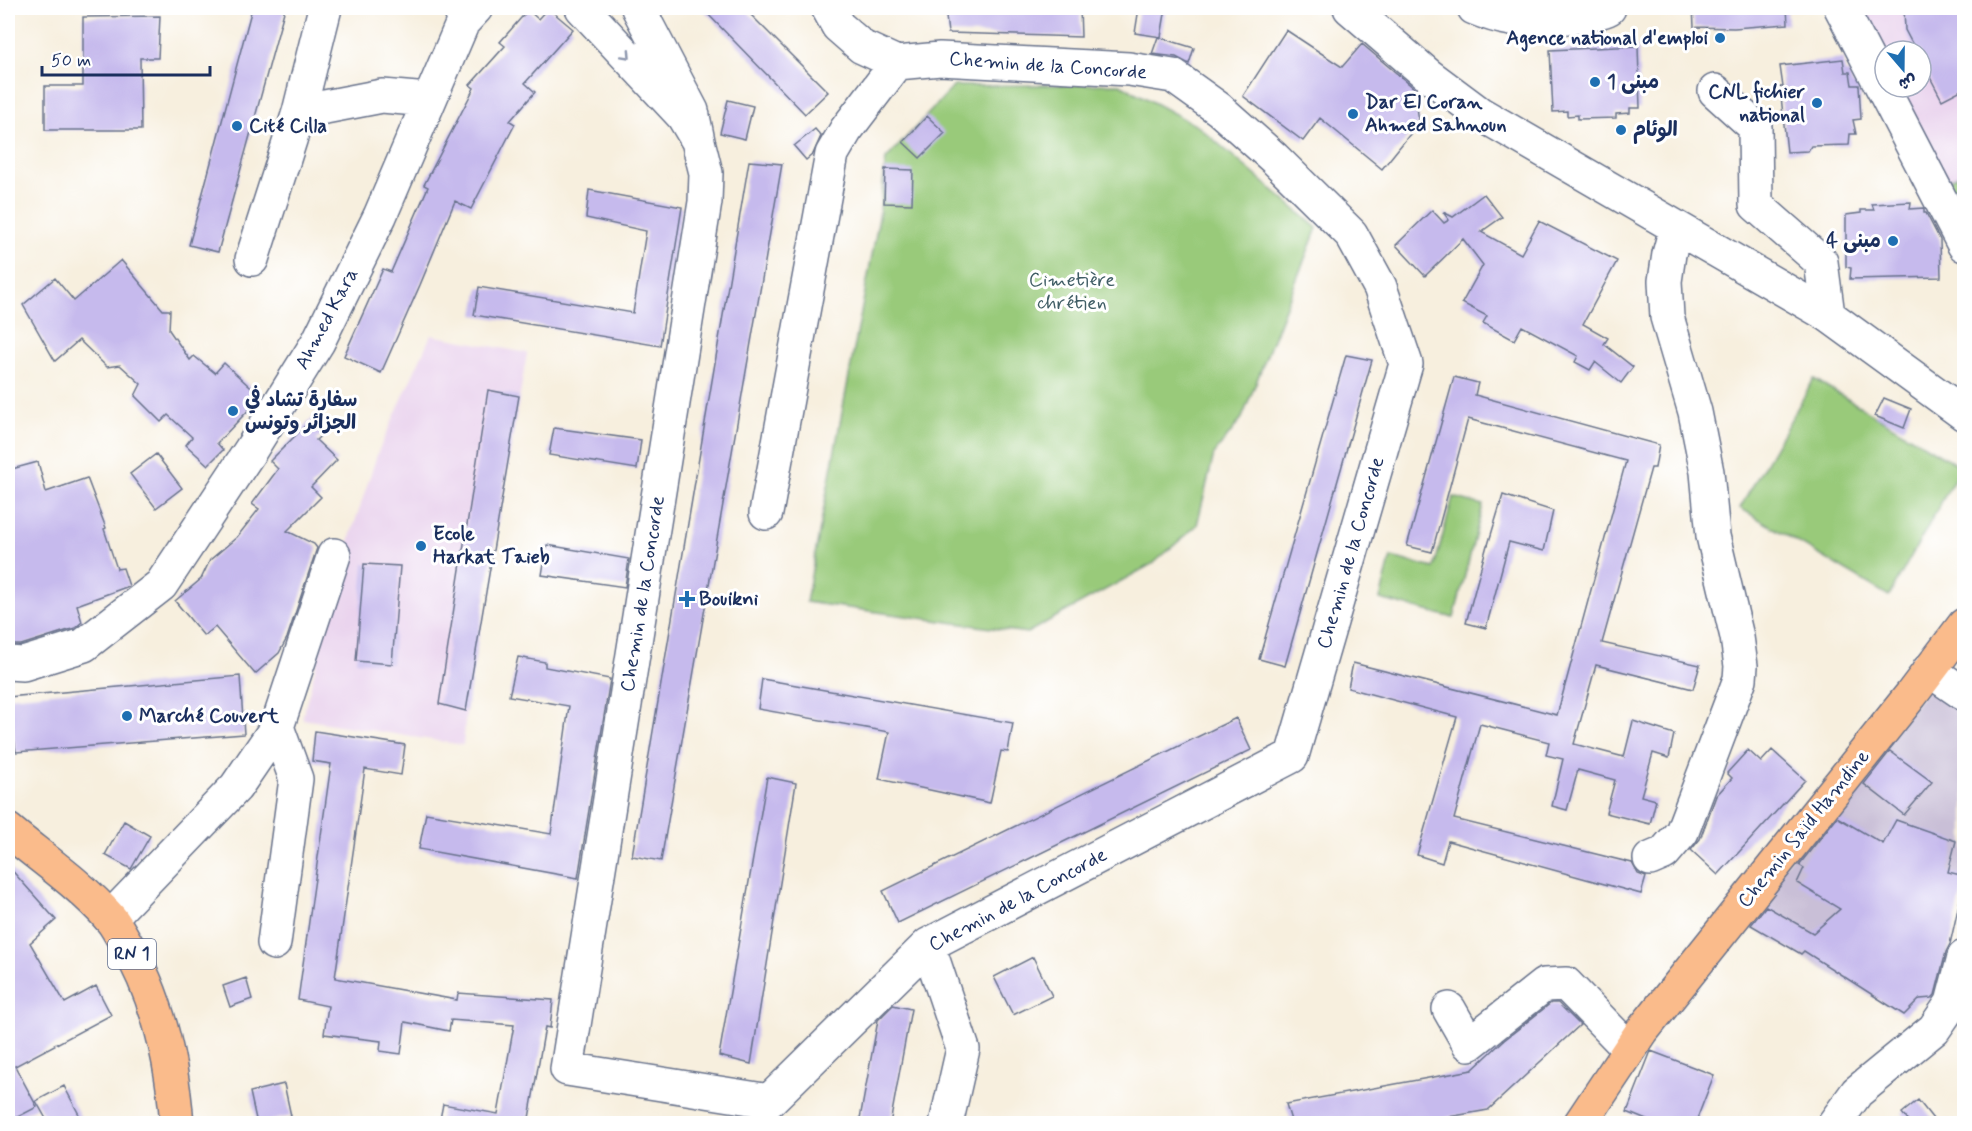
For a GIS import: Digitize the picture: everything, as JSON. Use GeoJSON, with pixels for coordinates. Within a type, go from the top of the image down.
{"type":"FeatureCollection","features":[{"type":"Feature","properties":{"kind":"main road","name":"Chemin Saïd Hamdine"},"geometry":{"type":"LineString","coordinates":[[1633,1038],[1965,625]]}},
{"type":"Feature","properties":{"kind":"main road","name":"RN 1"},"geometry":{"type":"LineString","coordinates":[[8,830],[83,892],[110,918],[136,960],[164,1033],[174,1089],[177,1124]]}},
{"type":"Feature","properties":{"kind":"main road"},"geometry":{"type":"LineString","coordinates":[[1559,1124],[1633,1038]]}},
{"type":"Feature","properties":{"kind":"main road"},"geometry":{"type":"LineString","coordinates":[[1580,1124],[1633,1038]]}},
{"type":"Feature","properties":{"kind":"street"},"geometry":{"type":"LineString","coordinates":[[252,259],[299,112],[325,8]]}},
{"type":"Feature","properties":{"kind":"street","name":"Ahmed Kara"},"geometry":{"type":"LineString","coordinates":[[8,663],[23,664],[84,645],[161,585],[250,451],[318,342],[380,216],[463,22],[476,8]]}},
{"type":"Feature","properties":{"kind":"street"},"geometry":{"type":"LineString","coordinates":[[638,8],[692,111],[698,141]]}},
{"type":"Feature","properties":{"kind":"street","name":"Chemin de la Concorde"},"geometry":{"type":"LineString","coordinates":[[698,141],[706,173],[705,202],[567,1069],[768,1101],[928,945],[1292,756],[1406,364],[1380,287],[1351,234],[1274,158],[1219,109],[1173,76],[1130,69],[940,59],[897,63],[862,47],[838,26],[828,8]]}},
{"type":"Feature","properties":{"kind":"street"},"geometry":{"type":"LineString","coordinates":[[1350,8],[1428,75],[1479,113],[1828,315],[1965,414]]}},
{"type":"Feature","properties":{"kind":"street"},"geometry":{"type":"LineString","coordinates":[[1474,8],[1486,14],[1511,19],[1579,16],[1609,8]]}},
{"type":"Feature","properties":{"kind":"street"},"geometry":{"type":"LineString","coordinates":[[1841,8],[1965,245]]}},
{"type":"Feature","properties":{"kind":"street"},"geometry":{"type":"LineString","coordinates":[[587,9],[683,116],[698,141]]}},
{"type":"Feature","properties":{"kind":"street"},"geometry":{"type":"LineString","coordinates":[[766,513],[832,154],[846,130],[897,63]]}},
{"type":"Feature","properties":{"kind":"street"},"geometry":{"type":"LineString","coordinates":[[1715,91],[1755,127],[1756,205],[1821,262],[1828,315]]}},
{"type":"Feature","properties":{"kind":"street"},"geometry":{"type":"LineString","coordinates":[[299,112],[382,96],[428,100]]}},
{"type":"Feature","properties":{"kind":"street"},"geometry":{"type":"LineString","coordinates":[[1650,860],[1664,853],[1682,832],[1740,679],[1741,666],[1737,637],[1713,536],[1707,472],[1695,412],[1667,317],[1665,281],[1676,228]]}},
{"type":"Feature","properties":{"kind":"street"},"geometry":{"type":"LineString","coordinates":[[1917,379],[1965,400]]}},
{"type":"Feature","properties":{"kind":"street"},"geometry":{"type":"LineString","coordinates":[[110,918],[236,787],[277,727],[334,555]]}},
{"type":"Feature","properties":{"kind":"street"},"geometry":{"type":"LineString","coordinates":[[1929,670],[1965,694]]}},
{"type":"Feature","properties":{"kind":"street"},"geometry":{"type":"LineString","coordinates":[[274,942],[296,779],[277,727]]}},
{"type":"Feature","properties":{"kind":"street"},"geometry":{"type":"LineString","coordinates":[[928,945],[963,1049],[946,1124]]}},
{"type":"Feature","properties":{"kind":"street"},"geometry":{"type":"LineString","coordinates":[[1834,1124],[1857,1092],[1934,1029],[1952,1004],[1965,957]]}},
{"type":"Feature","properties":{"kind":"street"},"geometry":{"type":"LineString","coordinates":[[1449,1009],[1469,1044],[1544,985],[1566,984],[1633,1038]]}},
{"type":"Feature","properties":{"kind":"shaded area"},"geometry":{"type":"Polygon","coordinates":[[[1852,8],[1964,8],[1964,172],[1941,184],[1898,99],[1933,99],[1933,39],[1873,39],[1873,49],[1852,8]]]}},
{"type":"Feature","properties":{"kind":"shaded area","name":"Ecole Harkat Taieb"},"geometry":{"type":"Polygon","coordinates":[[[431,335],[527,353],[466,711],[463,745],[302,719],[351,534],[378,452],[431,335]]]}},
{"type":"Feature","properties":{"kind":"shaded area"},"geometry":{"type":"Polygon","coordinates":[[[1928,689],[1964,706],[1964,878],[1939,998],[1917,1002],[1904,1015],[1739,921],[1928,689]]]}},
{"type":"Feature","properties":{"kind":"green space","name":"Cimetière chrétien"},"geometry":{"type":"Polygon","coordinates":[[[1120,84],[1199,127],[1317,228],[1242,418],[1214,454],[1197,525],[1154,563],[1027,633],[806,602],[879,218],[886,159],[954,86],[1120,84]]]}},
{"type":"Feature","properties":{"kind":"green space"},"geometry":{"type":"Polygon","coordinates":[[[1964,172],[1964,229],[1941,184],[1964,172]]]}},
{"type":"Feature","properties":{"kind":"green space"},"geometry":{"type":"Polygon","coordinates":[[[1814,379],[1961,467],[1889,596],[1740,508],[1814,379]]]}},
{"type":"Feature","properties":{"kind":"green space"},"geometry":{"type":"Polygon","coordinates":[[[1453,497],[1483,505],[1454,618],[1380,599],[1391,557],[1434,568],[1453,497]]]}},
{"type":"Feature","properties":{"kind":"building","name":"Cité Cilla"},"geometry":{"type":"Polygon","coordinates":[[[252,8],[285,8],[218,252],[189,245],[252,8]]]}},
{"type":"Feature","properties":{"kind":"building"},"geometry":{"type":"Polygon","coordinates":[[[548,8],[573,29],[525,83],[535,92],[510,121],[515,124],[471,209],[455,201],[381,373],[344,356],[383,269],[391,272],[428,187],[424,185],[474,88],[470,85],[505,46],[500,42],[528,10],[538,19],[548,8]]]}},
{"type":"Feature","properties":{"kind":"building"},"geometry":{"type":"Polygon","coordinates":[[[702,8],[744,8],[828,92],[805,114],[702,8]]]}},
{"type":"Feature","properties":{"kind":"building"},"geometry":{"type":"Polygon","coordinates":[[[945,8],[1080,8],[1081,37],[948,33],[945,8]]]}},
{"type":"Feature","properties":{"kind":"building"},"geometry":{"type":"Polygon","coordinates":[[[1139,8],[1166,8],[1161,37],[1135,33],[1139,8]]]}},
{"type":"Feature","properties":{"kind":"building"},"geometry":{"type":"Polygon","coordinates":[[[1693,8],[1787,8],[1788,24],[1734,28],[1694,27],[1693,8]]]}},
{"type":"Feature","properties":{"kind":"building"},"geometry":{"type":"Polygon","coordinates":[[[1904,8],[1965,8],[1965,88],[1942,100],[1933,83],[1933,39],[1910,39],[1905,30],[1904,8]]]}},
{"type":"Feature","properties":{"kind":"building"},"geometry":{"type":"Polygon","coordinates":[[[160,16],[158,58],[140,58],[141,130],[45,130],[45,86],[83,86],[83,17],[160,16]]]}},
{"type":"Feature","properties":{"kind":"building"},"geometry":{"type":"Polygon","coordinates":[[[1286,30],[1342,67],[1362,44],[1415,89],[1419,123],[1382,169],[1320,118],[1303,141],[1243,96],[1286,30]]]}},
{"type":"Feature","properties":{"kind":"building"},"geometry":{"type":"Polygon","coordinates":[[[1158,37],[1194,48],[1189,64],[1176,57],[1152,54],[1158,37]]]}},
{"type":"Feature","properties":{"kind":"building","name":"مبنى 1"},"geometry":{"type":"Polygon","coordinates":[[[1638,46],[1640,108],[1630,108],[1630,113],[1616,114],[1616,118],[1578,119],[1578,115],[1567,116],[1567,111],[1553,112],[1550,50],[1638,46]]]}},
{"type":"Feature","properties":{"kind":"building"},"geometry":{"type":"Polygon","coordinates":[[[1843,59],[1845,72],[1850,72],[1852,85],[1859,85],[1861,119],[1853,120],[1856,134],[1850,134],[1849,145],[1811,146],[1808,151],[1787,152],[1780,66],[1843,59]]]}},
{"type":"Feature","properties":{"kind":"building"},"geometry":{"type":"Polygon","coordinates":[[[728,100],[753,106],[745,139],[720,133],[728,100]]]}},
{"type":"Feature","properties":{"kind":"building"},"geometry":{"type":"Polygon","coordinates":[[[927,116],[945,133],[920,158],[903,142],[927,116]]]}},
{"type":"Feature","properties":{"kind":"building"},"geometry":{"type":"Polygon","coordinates":[[[815,129],[821,136],[813,154],[806,160],[794,146],[815,129]]]}},
{"type":"Feature","properties":{"kind":"building"},"geometry":{"type":"Polygon","coordinates":[[[749,161],[782,164],[661,861],[632,856],[749,161]]]}},
{"type":"Feature","properties":{"kind":"building"},"geometry":{"type":"Polygon","coordinates":[[[885,169],[913,170],[912,204],[884,203],[885,169]]]}},
{"type":"Feature","properties":{"kind":"building"},"geometry":{"type":"Polygon","coordinates":[[[589,190],[682,207],[660,346],[474,315],[479,287],[633,313],[646,231],[586,218],[589,190]]]}},
{"type":"Feature","properties":{"kind":"building"},"geometry":{"type":"Polygon","coordinates":[[[1484,194],[1502,217],[1481,232],[1521,254],[1539,221],[1617,261],[1583,324],[1608,338],[1604,344],[1633,367],[1621,383],[1595,362],[1590,370],[1575,362],[1578,356],[1522,326],[1514,340],[1483,323],[1487,316],[1462,303],[1483,265],[1463,239],[1425,276],[1396,245],[1432,210],[1444,223],[1449,220],[1443,212],[1453,217],[1484,194]]]}},
{"type":"Feature","properties":{"kind":"building","name":"مبنى 4"},"geometry":{"type":"Polygon","coordinates":[[[1911,202],[1910,209],[1924,208],[1924,213],[1940,240],[1941,277],[1850,279],[1851,268],[1846,267],[1846,215],[1861,213],[1861,210],[1874,210],[1872,204],[1911,202]]]}},
{"type":"Feature","properties":{"kind":"building"},"geometry":{"type":"Polygon","coordinates":[[[121,260],[163,310],[170,310],[169,330],[190,360],[194,356],[215,373],[224,363],[261,397],[217,443],[223,450],[208,465],[186,445],[192,437],[168,415],[161,422],[135,396],[141,384],[120,365],[107,367],[79,340],[55,361],[23,305],[55,278],[74,301],[121,260]]]}},
{"type":"Feature","properties":{"kind":"building"},"geometry":{"type":"Polygon","coordinates":[[[1346,355],[1372,360],[1285,666],[1259,659],[1346,355]]]}},
{"type":"Feature","properties":{"kind":"building"},"geometry":{"type":"Polygon","coordinates":[[[1454,377],[1478,383],[1475,395],[1659,445],[1655,468],[1651,468],[1602,643],[1700,665],[1693,689],[1596,665],[1574,744],[1624,757],[1633,721],[1674,734],[1669,758],[1653,753],[1641,796],[1656,800],[1650,824],[1606,813],[1615,780],[1578,770],[1567,810],[1552,806],[1563,759],[1546,755],[1549,742],[1480,724],[1454,819],[1632,863],[1638,874],[1646,877],[1641,894],[1448,841],[1442,863],[1417,855],[1457,717],[1348,688],[1353,663],[1557,715],[1626,461],[1468,419],[1432,552],[1407,546],[1454,377]]]}},
{"type":"Feature","properties":{"kind":"building"},"geometry":{"type":"Polygon","coordinates":[[[488,390],[519,396],[466,711],[439,704],[488,390]]]}},
{"type":"Feature","properties":{"kind":"building"},"geometry":{"type":"Polygon","coordinates":[[[1884,398],[1911,409],[1904,428],[1875,416],[1884,398]]]}},
{"type":"Feature","properties":{"kind":"building"},"geometry":{"type":"Polygon","coordinates":[[[314,417],[327,430],[316,440],[337,460],[311,487],[321,497],[287,531],[314,544],[317,548],[287,638],[279,653],[255,674],[215,627],[204,636],[175,601],[201,579],[210,560],[237,537],[259,509],[252,504],[278,469],[270,461],[314,417]]]}},
{"type":"Feature","properties":{"kind":"building"},"geometry":{"type":"Polygon","coordinates":[[[554,428],[641,440],[637,469],[549,455],[554,428]]]}},
{"type":"Feature","properties":{"kind":"building"},"geometry":{"type":"Polygon","coordinates":[[[156,454],[182,488],[156,508],[130,474],[156,454]]]}},
{"type":"Feature","properties":{"kind":"building"},"geometry":{"type":"Polygon","coordinates":[[[38,462],[46,492],[87,478],[106,528],[104,529],[117,569],[123,568],[129,586],[77,605],[82,622],[75,628],[21,645],[8,645],[8,470],[38,462]]]}},
{"type":"Feature","properties":{"kind":"building"},"geometry":{"type":"Polygon","coordinates":[[[1503,495],[1553,511],[1544,551],[1509,542],[1486,628],[1466,623],[1503,495]]]}},
{"type":"Feature","properties":{"kind":"building"},"geometry":{"type":"Polygon","coordinates":[[[547,545],[629,559],[625,587],[542,575],[547,545]]]}},
{"type":"Feature","properties":{"kind":"building"},"geometry":{"type":"Polygon","coordinates":[[[364,564],[400,566],[392,664],[356,661],[364,564]]]}},
{"type":"Feature","properties":{"kind":"building"},"geometry":{"type":"Polygon","coordinates":[[[518,657],[545,662],[545,667],[610,679],[578,878],[419,849],[426,813],[551,834],[569,706],[509,696],[518,657]]]}},
{"type":"Feature","properties":{"kind":"building","name":"Marché Couvert"},"geometry":{"type":"Polygon","coordinates":[[[240,676],[244,734],[16,752],[8,697],[240,676]]]}},
{"type":"Feature","properties":{"kind":"building"},"geometry":{"type":"Polygon","coordinates":[[[762,679],[1013,723],[1008,752],[1001,751],[990,803],[879,779],[889,732],[758,709],[762,679]]]}},
{"type":"Feature","properties":{"kind":"building"},"geometry":{"type":"Polygon","coordinates":[[[1236,718],[1251,750],[898,923],[883,891],[1236,718]]]}},
{"type":"Feature","properties":{"kind":"building"},"geometry":{"type":"Polygon","coordinates":[[[315,731],[405,745],[401,775],[365,769],[335,978],[457,1000],[458,993],[553,1000],[550,1028],[545,1027],[528,1124],[439,1124],[443,1104],[498,1114],[514,1025],[451,1020],[449,1031],[405,1022],[401,1054],[380,1051],[381,1041],[324,1034],[328,1006],[298,1000],[331,764],[312,761],[315,731]]]}},
{"type":"Feature","properties":{"kind":"building"},"geometry":{"type":"Polygon","coordinates":[[[1748,750],[1761,762],[1772,750],[1805,780],[1718,875],[1691,850],[1700,839],[1716,796],[1732,778],[1727,773],[1748,750]]]}},
{"type":"Feature","properties":{"kind":"building"},"geometry":{"type":"Polygon","coordinates":[[[1890,751],[1932,782],[1904,815],[1864,784],[1890,751]]]}},
{"type":"Feature","properties":{"kind":"building"},"geometry":{"type":"Polygon","coordinates":[[[767,777],[796,783],[751,1064],[719,1056],[767,777]]]}},
{"type":"Feature","properties":{"kind":"building"},"geometry":{"type":"Polygon","coordinates":[[[1837,817],[1883,844],[1896,820],[1956,841],[1948,872],[1965,876],[1965,878],[1950,944],[1935,995],[1932,998],[1920,999],[1904,1015],[1804,951],[1801,954],[1751,925],[1766,906],[1813,933],[1840,909],[1797,883],[1804,868],[1799,865],[1837,817]]]}},
{"type":"Feature","properties":{"kind":"building"},"geometry":{"type":"Polygon","coordinates":[[[124,821],[150,836],[131,869],[105,855],[124,821]]]}},
{"type":"Feature","properties":{"kind":"building"},"geometry":{"type":"Polygon","coordinates":[[[8,866],[56,920],[30,943],[65,1003],[96,986],[111,1015],[15,1066],[37,1107],[8,1122],[8,866]]]}},
{"type":"Feature","properties":{"kind":"building"},"geometry":{"type":"Polygon","coordinates":[[[1033,957],[1052,996],[1013,1015],[994,977],[1033,957]]]}},
{"type":"Feature","properties":{"kind":"building"},"geometry":{"type":"Polygon","coordinates":[[[246,978],[252,999],[230,1007],[223,986],[246,978]]]}},
{"type":"Feature","properties":{"kind":"building"},"geometry":{"type":"Polygon","coordinates":[[[1551,1003],[1558,1003],[1580,1025],[1488,1110],[1409,1124],[1292,1124],[1286,1104],[1472,1070],[1503,1041],[1551,1003]]]}},
{"type":"Feature","properties":{"kind":"building"},"geometry":{"type":"Polygon","coordinates":[[[893,1005],[911,1009],[890,1124],[859,1124],[878,1020],[893,1005]]]}},
{"type":"Feature","properties":{"kind":"building"},"geometry":{"type":"Polygon","coordinates":[[[1651,1051],[1714,1075],[1695,1124],[1656,1124],[1627,1112],[1651,1051]]]}},
{"type":"Feature","properties":{"kind":"building"},"geometry":{"type":"Polygon","coordinates":[[[284,1084],[291,1116],[257,1124],[250,1092],[284,1084]]]}},
{"type":"Feature","properties":{"kind":"building"},"geometry":{"type":"Polygon","coordinates":[[[64,1086],[84,1124],[49,1124],[36,1101],[64,1086]]]}},
{"type":"Feature","properties":{"kind":"building"},"geometry":{"type":"Polygon","coordinates":[[[1918,1100],[1937,1124],[1911,1124],[1902,1113],[1918,1100]]]}},
{"type":"Feature","properties":{"kind":"place","name":"Agence national d'emploi"},"geometry":{"type":"Point","coordinates":[1720,38]}},
{"type":"Feature","properties":{"kind":"place","name":"مبنى 1"},"geometry":{"type":"Point","coordinates":[1595,82]}},
{"type":"Feature","properties":{"kind":"place","name":"CNL fichier national"},"geometry":{"type":"Point","coordinates":[1817,103]}},
{"type":"Feature","properties":{"kind":"place","name":"Dar El Coran Ahmed Sahnoun"},"geometry":{"type":"Point","coordinates":[1353,114]}},
{"type":"Feature","properties":{"kind":"place","name":"Cité Cilla"},"geometry":{"type":"Point","coordinates":[237,126]}},
{"type":"Feature","properties":{"kind":"place","name":"الوئام"},"geometry":{"type":"Point","coordinates":[1621,130]}},
{"type":"Feature","properties":{"kind":"place","name":"مبنى 4"},"geometry":{"type":"Point","coordinates":[1893,241]}},
{"type":"Feature","properties":{"kind":"place","name":"سفارة تشاد في الجزائر وتونس"},"geometry":{"type":"Point","coordinates":[233,411]}},
{"type":"Feature","properties":{"kind":"place","name":"Ecole Harkat Taieb"},"geometry":{"type":"Point","coordinates":[421,546]}},
{"type":"Feature","properties":{"kind":"place","name":"Bouikni"},"geometry":{"type":"Point","coordinates":[687,599]}},
{"type":"Feature","properties":{"kind":"place","name":"Marché Couvert"},"geometry":{"type":"Point","coordinates":[127,716]}}]}
